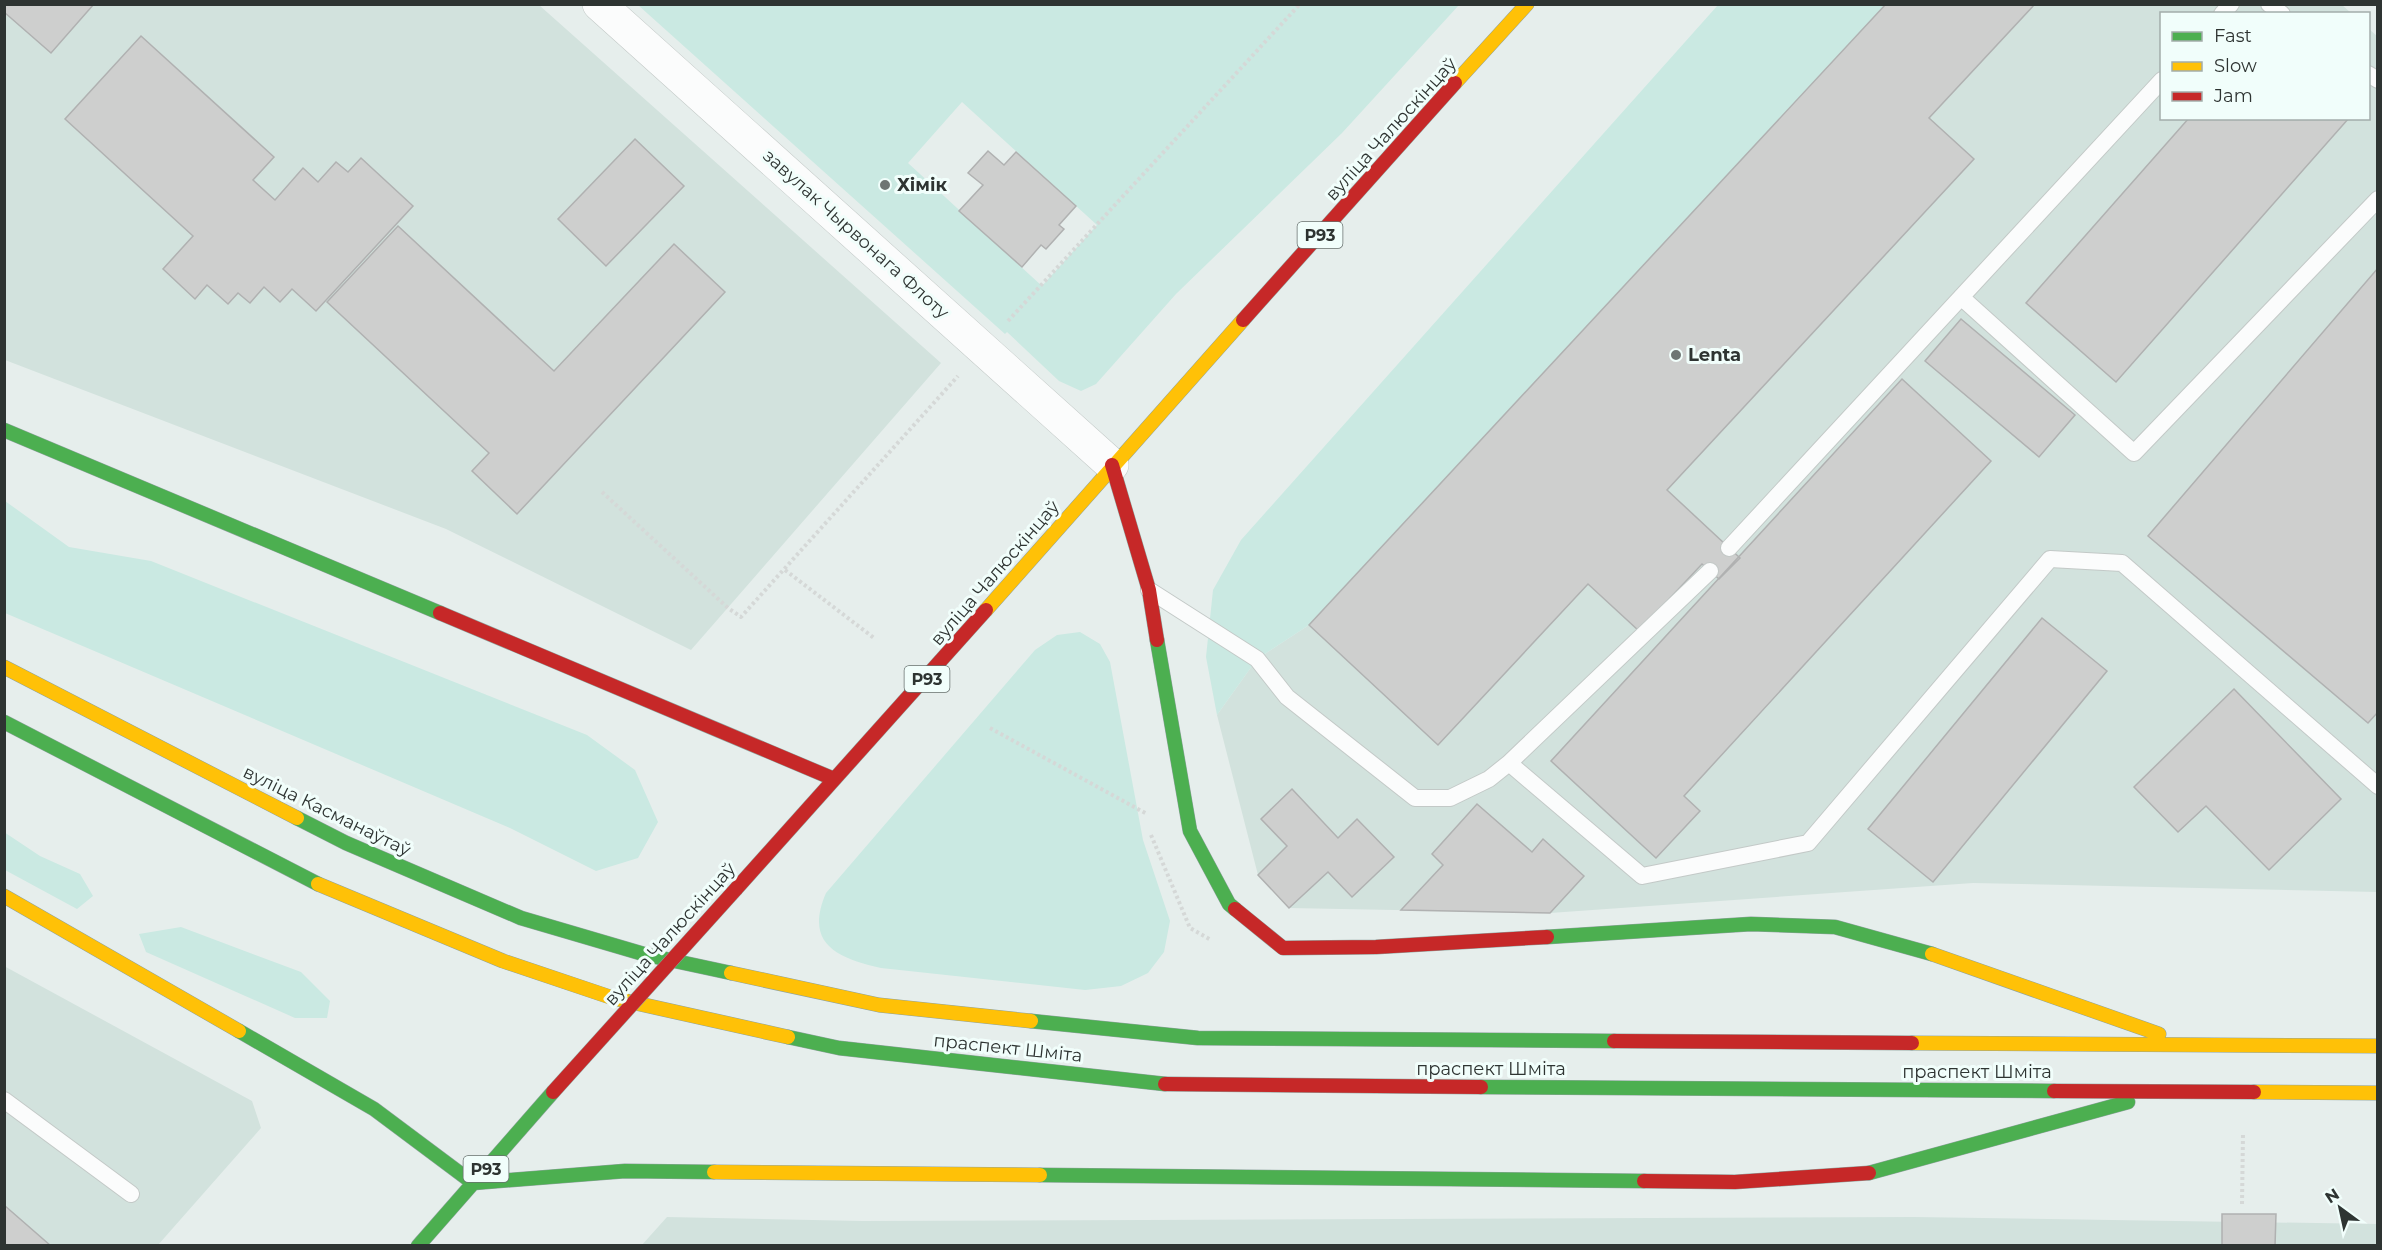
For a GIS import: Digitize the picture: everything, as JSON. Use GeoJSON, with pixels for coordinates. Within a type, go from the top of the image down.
{"type":"FeatureCollection","features":[{"type":"Feature","properties":{"kind":"main road","name":"вуліца Чалюскінцаў"},"geometry":{"type":"LineString","coordinates":[[418,1245],[834,779],[926,680],[1112,465],[1527,4]]}},
{"type":"Feature","properties":{"kind":"main road"},"geometry":{"type":"LineString","coordinates":[[4,430],[834,779]]}},
{"type":"Feature","properties":{"kind":"main road"},"geometry":{"type":"LineString","coordinates":[[1112,465],[1149,590],[1190,831],[1229,904],[1283,948],[1376,947],[1751,924],[1836,927],[1926,952],[2187,1043]]}},
{"type":"Feature","properties":{"kind":"main road","name":"вуліца Касманаўтаў"},"geometry":{"type":"LineString","coordinates":[[4,667],[346,843],[521,918],[647,955]]}},
{"type":"Feature","properties":{"kind":"main road","name":"праспект Шміта"},"geometry":{"type":"LineString","coordinates":[[4,722],[318,884],[503,961],[613,998],[839,1048],[1175,1085],[2378,1093]]}},
{"type":"Feature","properties":{"kind":"main road"},"geometry":{"type":"LineString","coordinates":[[4,896],[374,1109],[474,1183],[626,1171],[1735,1182],[1878,1172],[2167,1091]]}},
{"type":"Feature","properties":{"kind":"main road","name":"праспект Шміта"},"geometry":{"type":"LineString","coordinates":[[647,955],[879,1005],[1198,1038],[2378,1046]]}},
{"type":"Feature","properties":{"kind":"street","name":"завулак Чырвонага Флоту"},"geometry":{"type":"LineString","coordinates":[[599,4],[984,347],[1112,465]]}},
{"type":"Feature","properties":{"kind":"lane"},"geometry":{"type":"LineString","coordinates":[[1729,548],[2160,82]]}},
{"type":"Feature","properties":{"kind":"lane"},"geometry":{"type":"LineString","coordinates":[[1961,297],[2134,453],[2378,199]]}},
{"type":"Feature","properties":{"kind":"lane"},"geometry":{"type":"LineString","coordinates":[[1509,763],[1642,876],[1808,843],[2050,559],[2122,563],[2378,786]]}},
{"type":"Feature","properties":{"kind":"lane"},"geometry":{"type":"LineString","coordinates":[[1149,590],[1257,659],[1287,697],[1415,798],[1450,798],[1489,779],[1509,763],[1710,571]]}},
{"type":"Feature","properties":{"kind":"lane"},"geometry":{"type":"LineString","coordinates":[[4,1100],[131,1194]]}},
{"type":"Feature","properties":{"kind":"path"},"geometry":{"type":"LineString","coordinates":[[602,492],[728,608],[741,617],[984,347],[1300,4]]}},
{"type":"Feature","properties":{"kind":"path"},"geometry":{"type":"LineString","coordinates":[[785,570],[874,638]]}},
{"type":"Feature","properties":{"kind":"path"},"geometry":{"type":"LineString","coordinates":[[990,728],[1147,814]]}},
{"type":"Feature","properties":{"kind":"path"},"geometry":{"type":"LineString","coordinates":[[2242,1204],[2243,1134]]}},
{"type":"Feature","properties":{"kind":"shaded area"},"geometry":{"type":"Polygon","coordinates":[[[2341,4],[2350,12],[2160,12],[2160,120],[2370,120],[2370,30],[2377,36],[2377,892],[1973,883],[1550,913],[1289,908],[1258,875],[1217,715],[1257,659],[1309,625],[1886,5],[2341,4]]]}},
{"type":"Feature","properties":{"kind":"shaded area"},"geometry":{"type":"Polygon","coordinates":[[[4,5],[539,5],[941,363],[691,650],[446,529],[5,360],[4,5]]]}},
{"type":"Feature","properties":{"kind":"shaded area"},"geometry":{"type":"Polygon","coordinates":[[[4,966],[252,1101],[261,1128],[158,1245],[5,1245],[4,966]]]}},
{"type":"Feature","properties":{"kind":"shaded area"},"geometry":{"type":"Polygon","coordinates":[[[667,1217],[862,1221],[1914,1217],[2378,1224],[2377,1246],[641,1246],[667,1217]]]}},
{"type":"Feature","properties":{"kind":"green space","name":"Хімік"},"geometry":{"type":"Polygon","coordinates":[[[638,5],[1459,5],[1342,133],[1176,294],[1096,384],[1081,391],[1059,381],[1007,332],[1005,334],[638,5]],[[962,102],[908,163],[1042,286],[1097,225],[962,102]]]}},
{"type":"Feature","properties":{"kind":"green space"},"geometry":{"type":"Polygon","coordinates":[[[1718,5],[1886,5],[1309,625],[1257,659],[1217,715],[1206,657],[1213,590],[1241,540],[1718,5]]]}},
{"type":"Feature","properties":{"kind":"green space"},"geometry":{"type":"Polygon","coordinates":[[[5,501],[69,547],[151,561],[587,735],[635,770],[658,822],[638,858],[596,871],[510,828],[5,613],[5,501]]]}},
{"type":"Feature","properties":{"kind":"green space"},"geometry":{"type":"Polygon","coordinates":[[[1080,632],[1100,644],[1110,662],[1143,840],[1170,921],[1164,952],[1148,973],[1121,986],[1085,990],[881,968],[838,953],[822,937],[819,925],[820,910],[826,893],[1035,650],[1057,635],[1080,632]]]}},
{"type":"Feature","properties":{"kind":"green space"},"geometry":{"type":"Polygon","coordinates":[[[4,832],[40,856],[80,874],[93,896],[77,909],[5,870],[4,832]]]}},
{"type":"Feature","properties":{"kind":"green space"},"geometry":{"type":"Polygon","coordinates":[[[181,927],[301,972],[330,1001],[327,1018],[295,1018],[146,952],[139,934],[181,927]]]}},
{"type":"Feature","properties":{"kind":"building"},"geometry":{"type":"Polygon","coordinates":[[[4,4],[94,4],[51,53],[4,12],[4,4]]]}},
{"type":"Feature","properties":{"kind":"building","name":"Lenta"},"geometry":{"type":"Polygon","coordinates":[[[1886,4],[2035,4],[1929,118],[1974,159],[1667,490],[1740,558],[1719,579],[1702,564],[1639,631],[1588,584],[1438,745],[1309,625],[1886,4]]]}},
{"type":"Feature","properties":{"kind":"building"},"geometry":{"type":"Polygon","coordinates":[[[141,36],[274,157],[253,180],[275,200],[303,168],[318,182],[336,162],[348,172],[361,158],[413,206],[316,311],[292,289],[280,302],[264,287],[250,303],[238,293],[228,304],[207,285],[195,299],[163,269],[193,236],[65,119],[141,36]]]}},
{"type":"Feature","properties":{"kind":"building"},"geometry":{"type":"Polygon","coordinates":[[[2187,120],[2347,120],[2116,382],[2026,303],[2187,120]]]}},
{"type":"Feature","properties":{"kind":"building"},"geometry":{"type":"Polygon","coordinates":[[[635,139],[684,186],[606,266],[558,219],[635,139]]]}},
{"type":"Feature","properties":{"kind":"building"},"geometry":{"type":"Polygon","coordinates":[[[988,151],[1004,165],[1016,152],[1076,206],[1059,225],[1064,229],[1046,249],[1041,245],[1022,267],[959,211],[983,185],[968,173],[988,151]]]}},
{"type":"Feature","properties":{"kind":"building"},"geometry":{"type":"Polygon","coordinates":[[[398,226],[554,371],[674,244],[725,292],[517,514],[472,471],[489,453],[327,302],[398,226]]]}},
{"type":"Feature","properties":{"kind":"building"},"geometry":{"type":"Polygon","coordinates":[[[2378,268],[2378,712],[2368,723],[2148,536],[2378,268]]]}},
{"type":"Feature","properties":{"kind":"building"},"geometry":{"type":"Polygon","coordinates":[[[1961,319],[2075,415],[2039,457],[1925,361],[1961,319]]]}},
{"type":"Feature","properties":{"kind":"building"},"geometry":{"type":"Polygon","coordinates":[[[1902,379],[1991,461],[1684,796],[1700,811],[1656,858],[1551,761],[1902,379]]]}},
{"type":"Feature","properties":{"kind":"building"},"geometry":{"type":"Polygon","coordinates":[[[2042,618],[2107,671],[1933,882],[1868,829],[2042,618]]]}},
{"type":"Feature","properties":{"kind":"building"},"geometry":{"type":"Polygon","coordinates":[[[2234,689],[2341,799],[2269,870],[2206,806],[2178,832],[2134,787],[2234,689]]]}},
{"type":"Feature","properties":{"kind":"building"},"geometry":{"type":"Polygon","coordinates":[[[1292,789],[1338,838],[1357,819],[1394,857],[1352,897],[1328,872],[1289,908],[1258,875],[1287,846],[1261,819],[1292,789]]]}},
{"type":"Feature","properties":{"kind":"building"},"geometry":{"type":"Polygon","coordinates":[[[1477,804],[1532,852],[1543,839],[1584,876],[1550,913],[1401,910],[1443,865],[1432,854],[1477,804]]]}},
{"type":"Feature","properties":{"kind":"building"},"geometry":{"type":"Polygon","coordinates":[[[4,1205],[51,1246],[4,1246],[4,1205]]]}},
{"type":"Feature","properties":{"kind":"building"},"geometry":{"type":"Polygon","coordinates":[[[2222,1214],[2276,1214],[2275,1246],[2222,1246],[2222,1214]]]}},
{"type":"Feature","properties":{"kind":"traffic: fast"},"geometry":{"type":"LineString","coordinates":[[4,430],[440,613]]}},
{"type":"Feature","properties":{"kind":"traffic: fast"},"geometry":{"type":"LineString","coordinates":[[1157,640],[1190,831],[1229,904],[1235,909]]}},
{"type":"Feature","properties":{"kind":"traffic: fast"},"geometry":{"type":"LineString","coordinates":[[4,722],[318,884]]}},
{"type":"Feature","properties":{"kind":"traffic: fast"},"geometry":{"type":"LineString","coordinates":[[297,818],[346,843],[521,918],[647,955],[731,973]]}},
{"type":"Feature","properties":{"kind":"traffic: fast"},"geometry":{"type":"LineString","coordinates":[[1547,937],[1751,924],[1835,927],[1932,954]]}},
{"type":"Feature","properties":{"kind":"traffic: fast"},"geometry":{"type":"LineString","coordinates":[[1031,1021],[1198,1038],[1614,1041]]}},
{"type":"Feature","properties":{"kind":"traffic: fast"},"geometry":{"type":"LineString","coordinates":[[239,1031],[374,1109],[473,1183],[625,1171],[714,1172]]}},
{"type":"Feature","properties":{"kind":"traffic: fast"},"geometry":{"type":"LineString","coordinates":[[788,1037],[839,1048],[1165,1084]]}},
{"type":"Feature","properties":{"kind":"traffic: fast"},"geometry":{"type":"LineString","coordinates":[[1481,1087],[2054,1091]]}},
{"type":"Feature","properties":{"kind":"traffic: fast"},"geometry":{"type":"LineString","coordinates":[[418,1246],[553,1092]]}},
{"type":"Feature","properties":{"kind":"traffic: fast"},"geometry":{"type":"LineString","coordinates":[[1869,1173],[2128,1102]]}},
{"type":"Feature","properties":{"kind":"traffic: fast"},"geometry":{"type":"LineString","coordinates":[[1040,1175],[1644,1181]]}},
{"type":"Feature","properties":{"kind":"traffic: slow"},"geometry":{"type":"LineString","coordinates":[[1455,83],[1527,4]]}},
{"type":"Feature","properties":{"kind":"traffic: slow"},"geometry":{"type":"LineString","coordinates":[[986,610],[1243,320]]}},
{"type":"Feature","properties":{"kind":"traffic: slow"},"geometry":{"type":"LineString","coordinates":[[4,667],[297,818]]}},
{"type":"Feature","properties":{"kind":"traffic: slow"},"geometry":{"type":"LineString","coordinates":[[318,884],[503,961],[613,998],[788,1037]]}},
{"type":"Feature","properties":{"kind":"traffic: slow"},"geometry":{"type":"LineString","coordinates":[[4,896],[239,1031]]}},
{"type":"Feature","properties":{"kind":"traffic: slow"},"geometry":{"type":"LineString","coordinates":[[1932,954],[2159,1034]]}},
{"type":"Feature","properties":{"kind":"traffic: slow"},"geometry":{"type":"LineString","coordinates":[[731,973],[879,1005],[1031,1021]]}},
{"type":"Feature","properties":{"kind":"traffic: slow"},"geometry":{"type":"LineString","coordinates":[[1912,1043],[2378,1046]]}},
{"type":"Feature","properties":{"kind":"traffic: slow"},"geometry":{"type":"LineString","coordinates":[[2254,1092],[2378,1093]]}},
{"type":"Feature","properties":{"kind":"traffic: slow"},"geometry":{"type":"LineString","coordinates":[[714,1172],[1040,1175]]}},
{"type":"Feature","properties":{"kind":"traffic: jam"},"geometry":{"type":"LineString","coordinates":[[1243,320],[1455,83]]}},
{"type":"Feature","properties":{"kind":"traffic: jam"},"geometry":{"type":"LineString","coordinates":[[1112,465],[1149,590],[1157,640]]}},
{"type":"Feature","properties":{"kind":"traffic: jam"},"geometry":{"type":"LineString","coordinates":[[736,889],[986,610]]}},
{"type":"Feature","properties":{"kind":"traffic: jam"},"geometry":{"type":"LineString","coordinates":[[440,613],[834,779]]}},
{"type":"Feature","properties":{"kind":"traffic: jam"},"geometry":{"type":"LineString","coordinates":[[553,1092],[736,889]]}},
{"type":"Feature","properties":{"kind":"traffic: jam"},"geometry":{"type":"LineString","coordinates":[[1235,909],[1283,948],[1376,947],[1547,937]]}},
{"type":"Feature","properties":{"kind":"traffic: jam"},"geometry":{"type":"LineString","coordinates":[[1614,1041],[1912,1043]]}},
{"type":"Feature","properties":{"kind":"traffic: jam"},"geometry":{"type":"LineString","coordinates":[[1165,1084],[1481,1087]]}},
{"type":"Feature","properties":{"kind":"traffic: jam"},"geometry":{"type":"LineString","coordinates":[[2054,1091],[2254,1092]]}},
{"type":"Feature","properties":{"kind":"traffic: jam"},"geometry":{"type":"LineString","coordinates":[[1644,1181],[1735,1182],[1869,1173]]}},
{"type":"Feature","properties":{"kind":"place","name":"Хімік"},"geometry":{"type":"Point","coordinates":[885,185]}},
{"type":"Feature","properties":{"kind":"place","name":"Lenta"},"geometry":{"type":"Point","coordinates":[1676,355]}}]}
